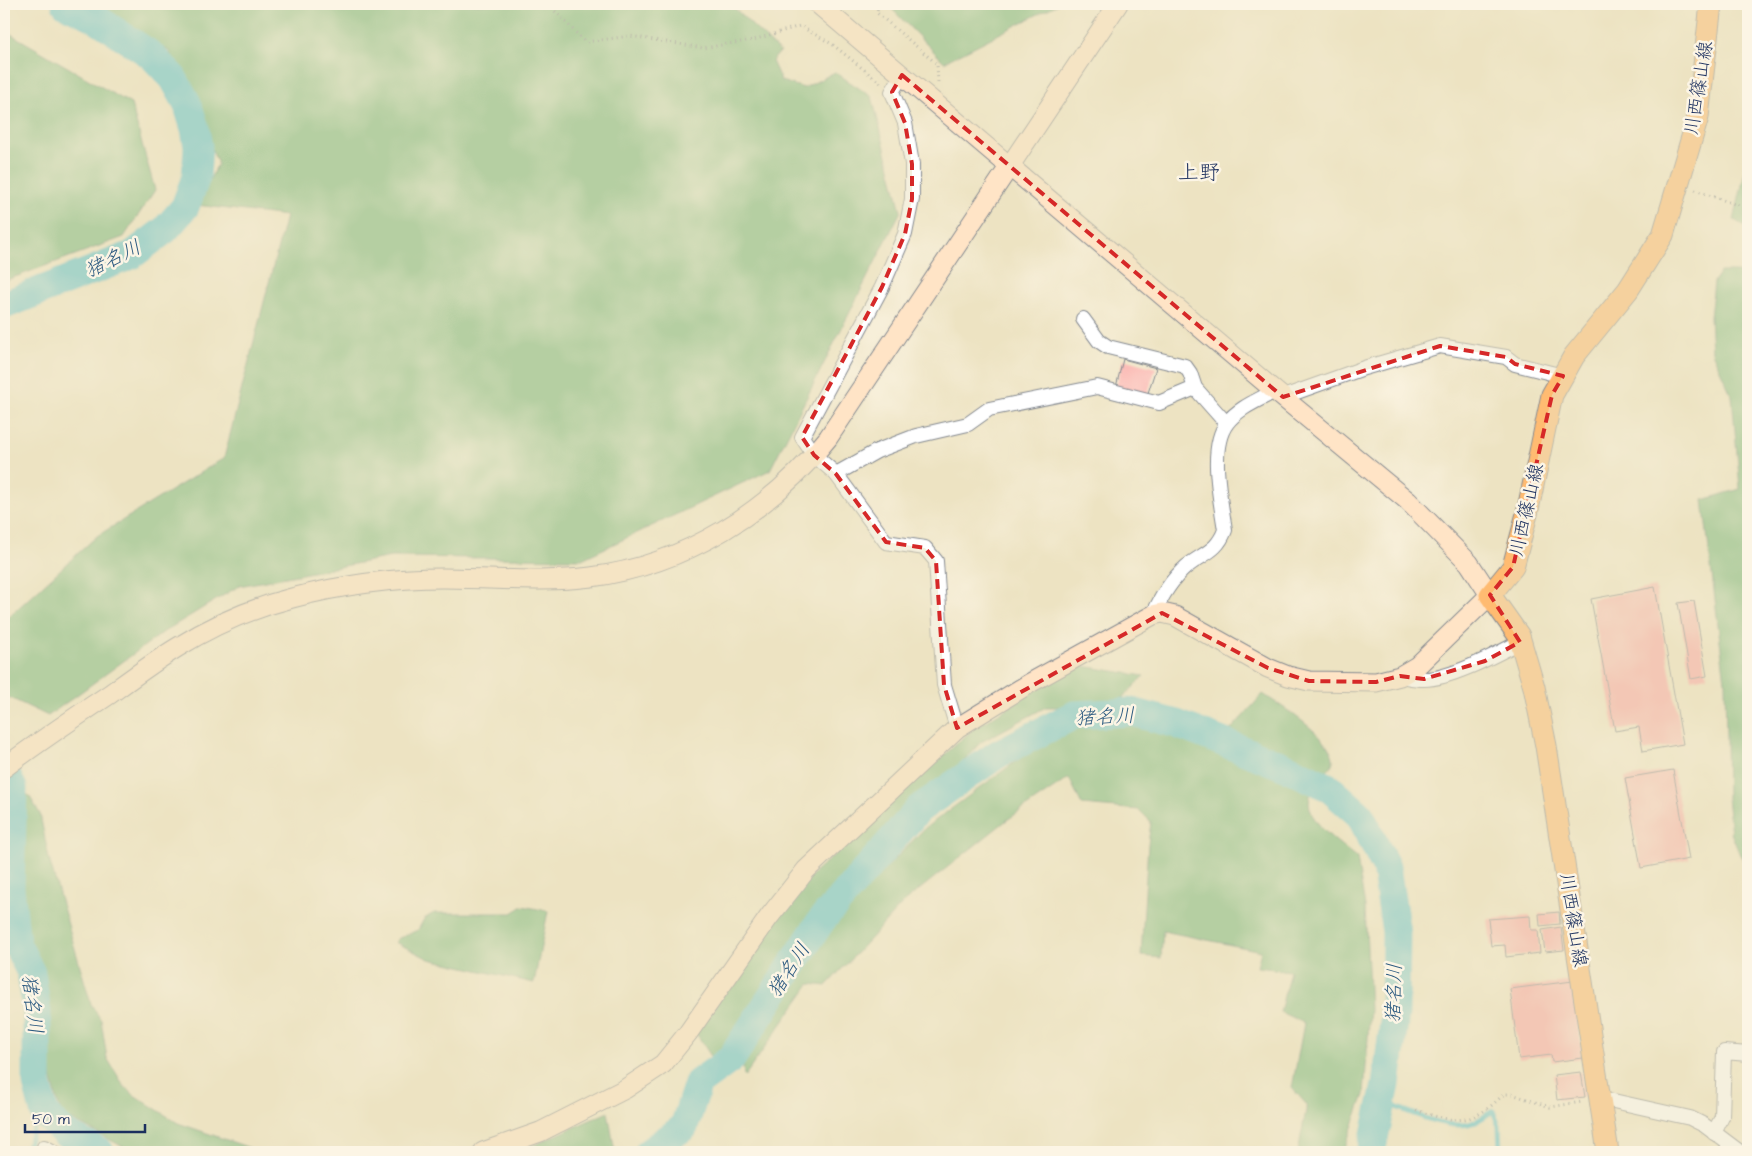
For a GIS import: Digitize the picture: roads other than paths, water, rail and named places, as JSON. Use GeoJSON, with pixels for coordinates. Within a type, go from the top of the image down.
{"type":"FeatureCollection","features":[{"type":"Feature","properties":{"kind":"main road","name":"川西篠山線"},"geometry":{"type":"LineString","coordinates":[[1608,1152],[1546,746],[1534,687],[1519,636],[1490,595],[1513,567],[1527,514],[1552,395],[1574,356],[1628,290],[1663,235],[1698,117],[1711,4]]}},
{"type":"Feature","properties":{"kind":"street"},"geometry":{"type":"LineString","coordinates":[[482,1152],[540,1132],[625,1089],[663,1064],[688,1033],[769,917],[806,870],[957,728],[1030,684],[1153,615],[1162,612],[1174,616],[1268,668],[1295,678],[1309,681],[1376,682],[1400,676],[1417,666],[1490,595],[1469,563],[1408,501],[818,4]]}},
{"type":"Feature","properties":{"kind":"street"},"geometry":{"type":"LineString","coordinates":[[4,768],[28,749],[178,646],[248,612],[289,599],[334,588],[384,581],[441,578],[542,580],[591,577],[636,568],[670,557],[708,539],[739,521],[770,498],[814,455],[828,438],[1008,165],[1118,4]]}},
{"type":"Feature","properties":{"kind":"street"},"geometry":{"type":"LineString","coordinates":[[902,75],[892,92],[905,123],[912,164],[912,199],[905,234],[882,287],[802,437],[814,455],[836,474],[886,542],[925,548],[936,561],[944,685],[957,728]]}},
{"type":"Feature","properties":{"kind":"street"},"geometry":{"type":"LineString","coordinates":[[1083,319],[1100,341],[1108,347],[1186,366],[1196,388],[1226,424]]}},
{"type":"Feature","properties":{"kind":"street"},"geometry":{"type":"LineString","coordinates":[[1153,615],[1159,600],[1171,583],[1187,566],[1216,548],[1222,540],[1225,530],[1216,461],[1220,438],[1226,424],[1244,408],[1279,394],[1440,346],[1506,357],[1514,364],[1563,376]]}},
{"type":"Feature","properties":{"kind":"street"},"geometry":{"type":"LineString","coordinates":[[836,474],[877,451],[916,436],[968,424],[989,409],[1097,387],[1159,403],[1196,388]]}},
{"type":"Feature","properties":{"kind":"street"},"geometry":{"type":"LineString","coordinates":[[1400,676],[1424,680],[1442,676],[1485,660],[1520,642]]}},
{"type":"Feature","properties":{"kind":"street"},"geometry":{"type":"LineString","coordinates":[[1714,1133],[1722,1117],[1724,1052],[1748,1054]]}},
{"type":"Feature","properties":{"kind":"street"},"geometry":{"type":"LineString","coordinates":[[1600,1098],[1690,1118],[1704,1125],[1740,1152]]}},
{"type":"Feature","properties":{"kind":"waterway","name":"猪名川"},"geometry":{"type":"LineString","coordinates":[[4,305],[132,255],[165,230],[185,207],[196,177],[198,147],[195,129],[187,103],[173,78],[151,55],[94,17],[66,4]]}},
{"type":"Feature","properties":{"kind":"waterway","name":"猪名川"},"geometry":{"type":"LineString","coordinates":[[649,1152],[684,1127],[698,1083],[731,1059],[821,921],[919,809],[998,754],[1074,715],[1132,712],[1177,724],[1288,768],[1328,787],[1360,815],[1386,867],[1396,932],[1395,1014],[1386,1085],[1371,1152]]}},
{"type":"Feature","properties":{"kind":"waterway","name":"猪名川"},"geometry":{"type":"LineString","coordinates":[[4,771],[13,788],[10,888],[16,943],[31,973],[37,1013],[37,1084],[45,1115],[66,1134],[100,1152]]}},
{"type":"Feature","properties":{"kind":"waterway"},"geometry":{"type":"LineString","coordinates":[[1383,1102],[1428,1119],[1452,1125],[1472,1123],[1493,1111],[1499,1126],[1500,1152]]}},
{"type":"Feature","properties":{"kind":"waterway"},"geometry":{"type":"LineString","coordinates":[[26,1152],[42,1103]]}},
{"type":"Feature","properties":{"kind":"district","name":"上野"},"geometry":{"type":"Point","coordinates":[1199,172]}}]}
